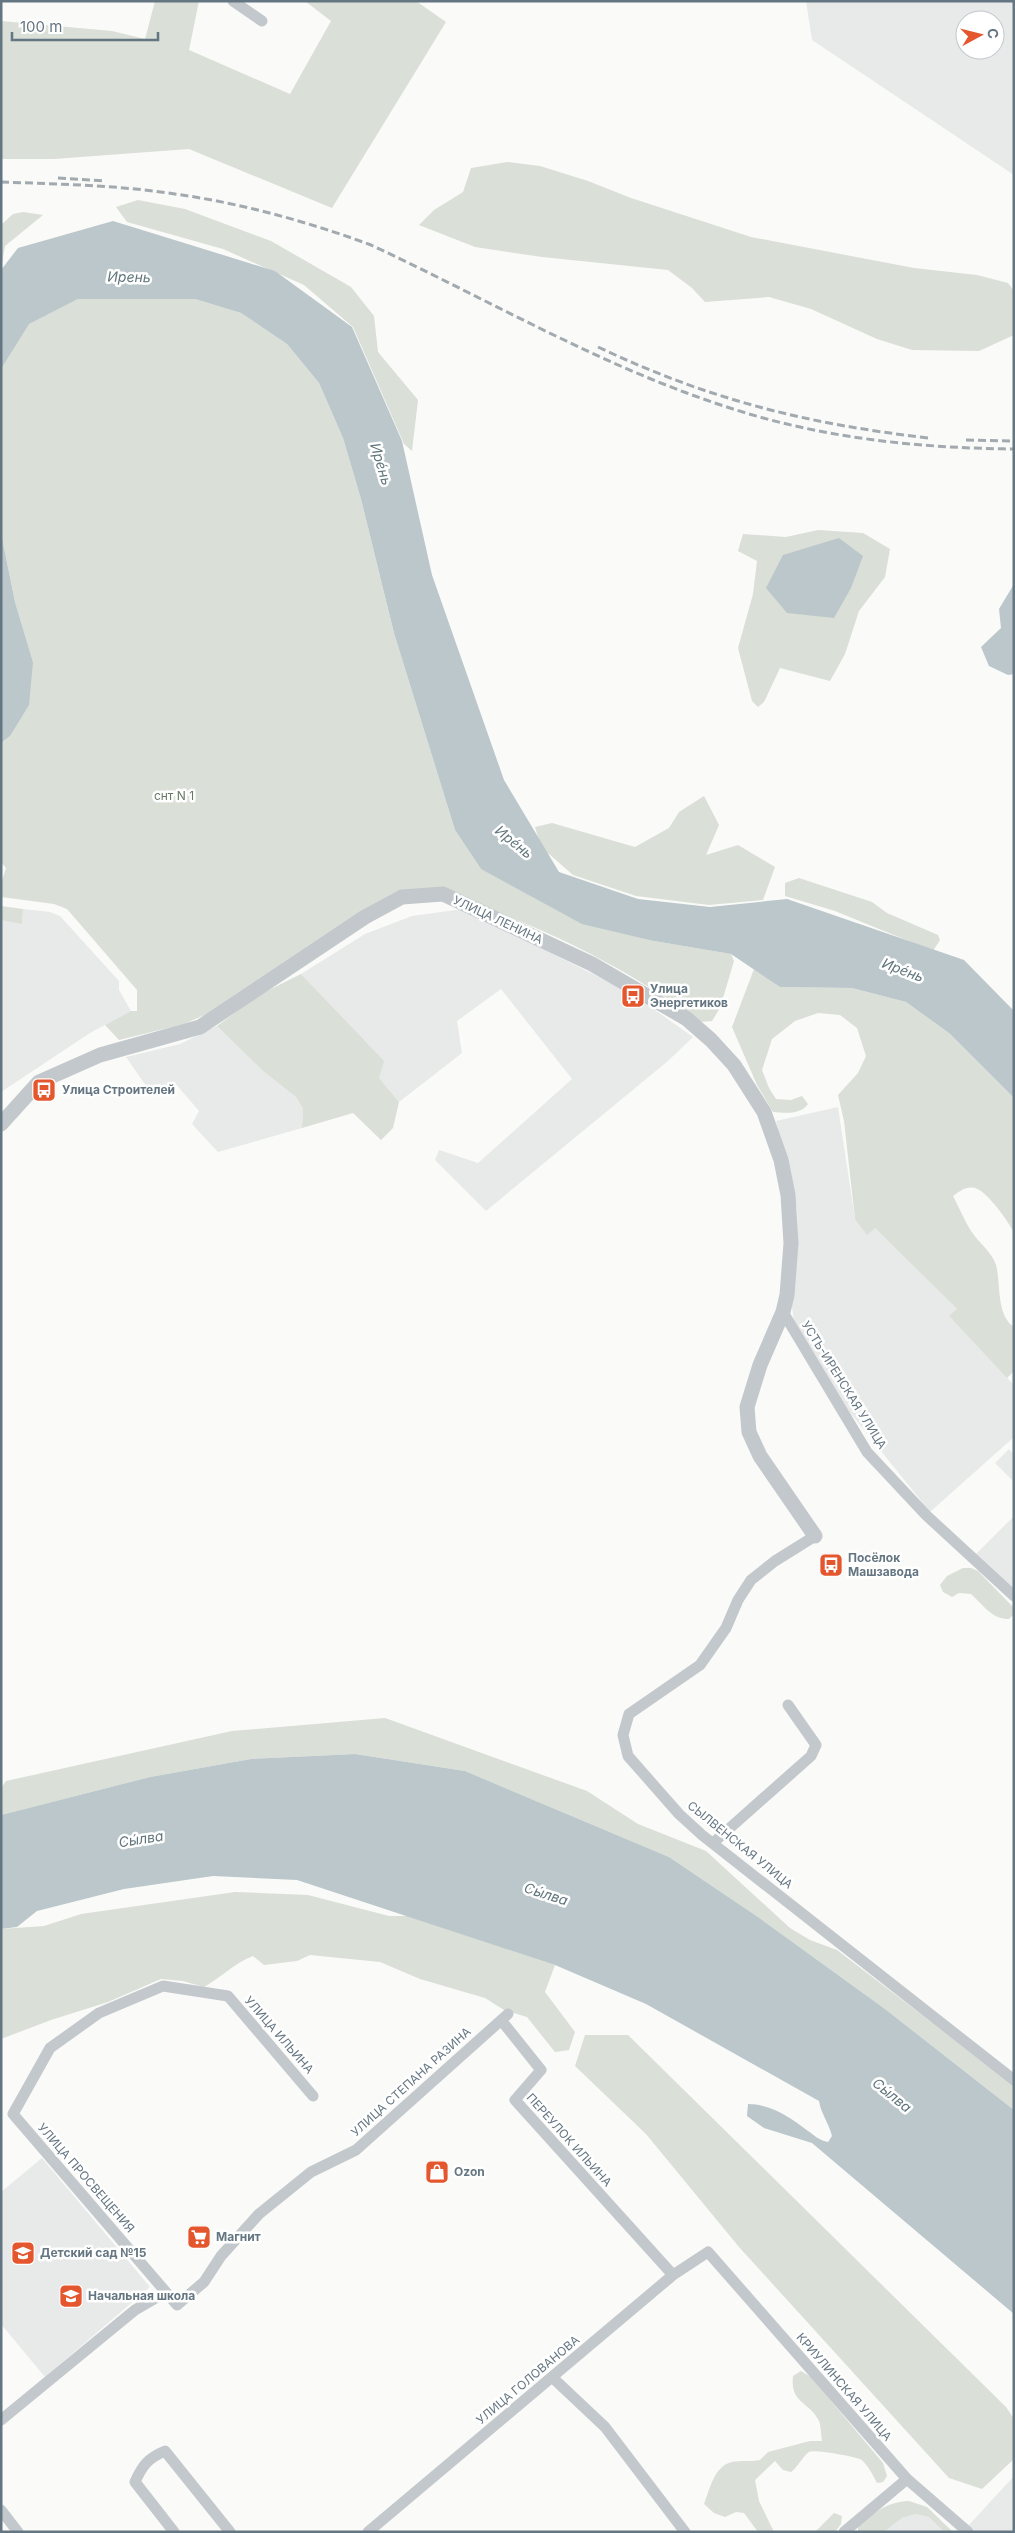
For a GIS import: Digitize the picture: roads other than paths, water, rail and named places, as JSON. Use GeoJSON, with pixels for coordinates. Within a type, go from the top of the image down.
{"type":"FeatureCollection","features":[{"type":"Feature","properties":{"kind":"street"},"geometry":{"type":"LineString","coordinates":[[233,1],[262,21]]}},
{"type":"Feature","properties":{"kind":"street","name":"УЛИЦА ЛЕНИНА"},"geometry":{"type":"LineString","coordinates":[[1,1124],[39,1082],[100,1055],[200,1027],[365,917],[402,897],[443,894],[592,964],[672,1010],[706,1035],[734,1065],[755,1096],[772,1128],[788,1195],[791,1243],[787,1295],[783,1312]]}},
{"type":"Feature","properties":{"kind":"street"},"geometry":{"type":"LineString","coordinates":[[783,1312],[750,1392],[748,1421],[753,1443],[760,1456],[815,1536]]}},
{"type":"Feature","properties":{"kind":"street","name":"УСТЬ-ИРЕНСКАЯ УЛИЦА"},"geometry":{"type":"LineString","coordinates":[[783,1312],[866,1452],[926,1515],[1014,1596]]}},
{"type":"Feature","properties":{"kind":"street","name":"СЫЛВЕНСКАЯ УЛИЦА"},"geometry":{"type":"LineString","coordinates":[[815,1536],[774,1561],[752,1580],[738,1600],[726,1628],[700,1665],[634,1710],[626,1720],[624,1742],[628,1756],[679,1814],[713,1843],[1014,2080]]}},
{"type":"Feature","properties":{"kind":"street"},"geometry":{"type":"LineString","coordinates":[[713,1843],[811,1756],[816,1745],[788,1705]]}},
{"type":"Feature","properties":{"kind":"street","name":"УЛИЦА ИЛЬИНА"},"geometry":{"type":"LineString","coordinates":[[13,2114],[50,2048],[99,2013],[163,1986],[228,1996],[313,2096]]}},
{"type":"Feature","properties":{"kind":"street","name":"ПЕРЕУЛОК ИЛЬИНА"},"geometry":{"type":"LineString","coordinates":[[504,2017],[541,2070],[515,2100],[673,2275]]}},
{"type":"Feature","properties":{"kind":"street","name":"УЛИЦА СТЕПАНА РАЗИНА"},"geometry":{"type":"LineString","coordinates":[[177,2305],[204,2282],[222,2256],[259,2214],[311,2172],[356,2150],[504,2017]]}},
{"type":"Feature","properties":{"kind":"street","name":"УЛИЦА ПРОСВЕЩЕНИЯ"},"geometry":{"type":"LineString","coordinates":[[13,2114],[177,2305]]}},
{"type":"Feature","properties":{"kind":"street","name":"УЛИЦА ГОЛОВАНОВА"},"geometry":{"type":"LineString","coordinates":[[368,2532],[673,2275],[708,2252]]}},
{"type":"Feature","properties":{"kind":"street","name":"КРИУЛИНСКАЯ УЛИЦА"},"geometry":{"type":"LineString","coordinates":[[708,2252],[907,2479],[968,2532]]}},
{"type":"Feature","properties":{"kind":"street"},"geometry":{"type":"LineString","coordinates":[[1,2420],[135,2310],[166,2292]]}},
{"type":"Feature","properties":{"kind":"street"},"geometry":{"type":"LineString","coordinates":[[553,2378],[605,2427],[685,2532]]}},
{"type":"Feature","properties":{"kind":"street"},"geometry":{"type":"LineString","coordinates":[[174,2532],[135,2482],[142,2465],[152,2457],[165,2452],[230,2532]]}},
{"type":"Feature","properties":{"kind":"street"},"geometry":{"type":"LineString","coordinates":[[844,2532],[907,2479]]}},
{"type":"Feature","properties":{"kind":"street"},"geometry":{"type":"LineString","coordinates":[[1,2510],[18,2532]]}},
{"type":"Feature","properties":{"kind":"water"},"geometry":{"type":"Polygon","coordinates":[[[113,221],[275,271],[352,327],[402,441],[432,575],[504,780],[559,872],[638,899],[710,907],[787,899],[964,960],[1014,1011],[1014,1098],[949,1033],[906,1002],[852,988],[780,987],[731,954],[654,941],[582,924],[481,869],[455,830],[394,633],[361,499],[343,438],[319,383],[287,344],[241,313],[195,299],[78,299],[29,324],[1,369],[1,270],[18,248],[113,221]]]}},
{"type":"Feature","properties":{"kind":"water"},"geometry":{"type":"Polygon","coordinates":[[[1,533],[15,602],[33,662],[29,705],[10,736],[1,743],[1,533]]]}},
{"type":"Feature","properties":{"kind":"water"},"geometry":{"type":"Polygon","coordinates":[[[839,538],[863,556],[851,588],[834,618],[787,613],[766,588],[783,555],[839,538]]]}},
{"type":"Feature","properties":{"kind":"water"},"geometry":{"type":"Polygon","coordinates":[[[1014,584],[1014,674],[1008,675],[989,666],[981,647],[1001,628],[999,609],[1014,584]]]}},
{"type":"Feature","properties":{"kind":"water","name":"Сы́лва"},"geometry":{"type":"Polygon","coordinates":[[[355,1754],[465,1771],[669,1857],[758,1917],[885,2009],[1014,2110],[1014,2314],[812,2143],[764,2128],[747,2116],[748,2104],[764,2106],[787,2116],[817,2138],[828,2142],[832,2136],[819,2101],[646,2004],[555,1965],[297,1880],[213,1876],[124,1889],[37,1911],[17,1927],[1,1929],[1,1815],[150,1777],[251,1759],[355,1754]]]}},
{"type":"Feature","properties":{"kind":"railway"},"geometry":{"type":"LineString","coordinates":[[58,178],[105,181]]}},
{"type":"Feature","properties":{"kind":"railway"},"geometry":{"type":"LineString","coordinates":[[1,182],[85,185],[147,190],[194,197],[271,213],[371,245],[591,353],[681,391],[727,407],[762,418],[833,434],[941,446],[1014,449]]}},
{"type":"Feature","properties":{"kind":"railway"},"geometry":{"type":"LineString","coordinates":[[598,347],[680,382],[760,407],[842,425],[929,438]]}},
{"type":"Feature","properties":{"kind":"railway"},"geometry":{"type":"LineString","coordinates":[[966,440],[1014,441]]}},
{"type":"Feature","properties":{"kind":"place","name":"Улица Энергетиков"},"geometry":{"type":"Point","coordinates":[633,996]}},
{"type":"Feature","properties":{"kind":"place","name":"Улица Строителей"},"geometry":{"type":"Point","coordinates":[44,1090]}},
{"type":"Feature","properties":{"kind":"place","name":"Посёлок Машзавода"},"geometry":{"type":"Point","coordinates":[831,1565]}},
{"type":"Feature","properties":{"kind":"place","name":"Ozon"},"geometry":{"type":"Point","coordinates":[437,2172]}},
{"type":"Feature","properties":{"kind":"place","name":"Магнит"},"geometry":{"type":"Point","coordinates":[199,2237]}},
{"type":"Feature","properties":{"kind":"place","name":"Детский сад №15"},"geometry":{"type":"Point","coordinates":[23,2253]}},
{"type":"Feature","properties":{"kind":"place","name":"Начальная школа"},"geometry":{"type":"Point","coordinates":[71,2296]}},
{"type":"Feature","properties":{"kind":"water label","name":"Ирень"},"geometry":{"type":"Point","coordinates":[129,277]}},
{"type":"Feature","properties":{"kind":"water label","name":"Ире́нь"},"geometry":{"type":"Point","coordinates":[381,464]}},
{"type":"Feature","properties":{"kind":"water label","name":"Ире́нь"},"geometry":{"type":"Point","coordinates":[514,842]}},
{"type":"Feature","properties":{"kind":"water label","name":"Ире́нь"},"geometry":{"type":"Point","coordinates":[903,970]}},
{"type":"Feature","properties":{"kind":"park label","name":"снт N 1"},"geometry":{"type":"Point","coordinates":[174,796]}}]}
